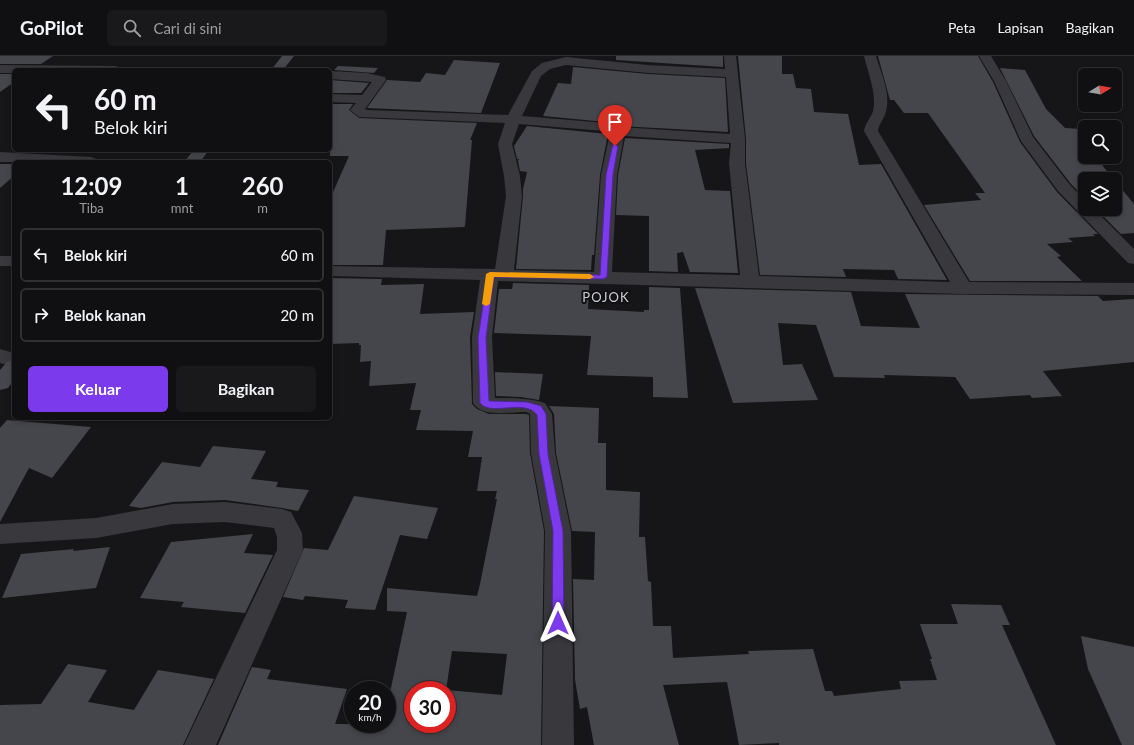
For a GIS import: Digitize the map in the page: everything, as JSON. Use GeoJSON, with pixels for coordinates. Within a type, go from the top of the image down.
{"type":"FeatureCollection","features":[{"type":"Feature","properties":{"kind":"street"},"geometry":{"type":"LineString","coordinates":[[279,68],[288,56]]}},
{"type":"Feature","properties":{"kind":"street"},"geometry":{"type":"LineString","coordinates":[[730,56],[730,73],[738,140],[737,163],[750,281]]}},
{"type":"Feature","properties":{"kind":"street"},"geometry":{"type":"LineString","coordinates":[[870,56],[880,99],[880,109],[871,123],[871,131],[963,288]]}},
{"type":"Feature","properties":{"kind":"street"},"geometry":{"type":"LineString","coordinates":[[985,56],[1000,81],[1026,138],[1064,188],[1134,259]]}},
{"type":"Feature","properties":{"kind":"street"},"geometry":{"type":"LineString","coordinates":[[558,745],[558,531],[543,454],[542,414],[537,408],[527,405],[484,403],[482,338],[514,196],[512,176],[504,144],[513,119],[536,74],[546,66],[557,62],[574,61],[648,69],[730,73]]}},
{"type":"Feature","properties":{"kind":"street"},"geometry":{"type":"LineString","coordinates":[[1,70],[12,70]]}},
{"type":"Feature","properties":{"kind":"street"},"geometry":{"type":"LineString","coordinates":[[332,75],[378,78],[380,80],[357,110],[364,114],[513,119],[606,127],[618,131],[738,140]]}},
{"type":"Feature","properties":{"kind":"street"},"geometry":{"type":"LineString","coordinates":[[332,98],[364,99]]}},
{"type":"Feature","properties":{"kind":"street"},"geometry":{"type":"LineString","coordinates":[[603,277],[609,175],[618,131]]}},
{"type":"Feature","properties":{"kind":"street"},"geometry":{"type":"LineString","coordinates":[[194,160],[200,152]]}},
{"type":"Feature","properties":{"kind":"street"},"geometry":{"type":"LineString","coordinates":[[0,157],[55,160]]}},
{"type":"Feature","properties":{"kind":"street"},"geometry":{"type":"LineString","coordinates":[[0,260],[12,261]]}},
{"type":"Feature","properties":{"kind":"street"},"geometry":{"type":"LineString","coordinates":[[332,271],[497,274],[963,288],[1134,289]]}},
{"type":"Feature","properties":{"kind":"street"},"geometry":{"type":"LineString","coordinates":[[0,356],[12,359]]}},
{"type":"Feature","properties":{"kind":"street"},"geometry":{"type":"LineString","coordinates":[[0,383],[12,369]]}},
{"type":"Feature","properties":{"kind":"street"},"geometry":{"type":"LineString","coordinates":[[0,534],[96,528],[174,514],[225,512],[282,518],[289,529],[292,541],[290,550],[200,745]]}},
{"type":"Feature","properties":{"kind":"building"},"geometry":{"type":"Polygon","coordinates":[[[0,56],[53,56],[41,64],[0,64],[0,56]]]}},
{"type":"Feature","properties":{"kind":"building"},"geometry":{"type":"Polygon","coordinates":[[[616,56],[723,56],[723,67],[616,60],[616,56]]]}},
{"type":"Feature","properties":{"kind":"building"},"geometry":{"type":"Polygon","coordinates":[[[738,56],[782,56],[782,74],[793,74],[796,88],[811,89],[814,112],[848,114],[859,165],[881,164],[947,280],[898,279],[894,270],[843,269],[846,277],[760,275],[746,163],[746,139],[738,56]]]}},
{"type":"Feature","properties":{"kind":"building"},"geometry":{"type":"Polygon","coordinates":[[[878,56],[978,56],[993,82],[1020,142],[1057,192],[1078,214],[1078,216],[1080,216],[1098,234],[1093,234],[1095,236],[1068,238],[1073,242],[1047,244],[1061,256],[1057,257],[1082,281],[970,281],[924,205],[981,200],[975,193],[985,193],[928,113],[904,113],[894,100],[890,100],[878,56]]]}},
{"type":"Feature","properties":{"kind":"building"},"geometry":{"type":"Polygon","coordinates":[[[454,60],[500,63],[481,113],[367,108],[387,80],[420,82],[426,73],[445,75],[454,60]]]}},
{"type":"Feature","properties":{"kind":"building"},"geometry":{"type":"Polygon","coordinates":[[[338,66],[378,68],[374,73],[334,70],[338,66]]]}},
{"type":"Feature","properties":{"kind":"building"},"geometry":{"type":"Polygon","coordinates":[[[573,67],[648,74],[725,78],[728,132],[620,126],[606,122],[543,116],[558,83],[571,84],[573,67]]]}},
{"type":"Feature","properties":{"kind":"building"},"geometry":{"type":"Polygon","coordinates":[[[1000,68],[1025,70],[1046,109],[1065,128],[1078,129],[1078,164],[1101,164],[1108,172],[1078,172],[1078,191],[1034,136],[1000,68]]]}},
{"type":"Feature","properties":{"kind":"building"},"geometry":{"type":"Polygon","coordinates":[[[0,74],[12,74],[12,83],[0,92],[0,74]]]}},
{"type":"Feature","properties":{"kind":"building"},"geometry":{"type":"Polygon","coordinates":[[[332,80],[369,83],[361,93],[332,93],[332,80]]]}},
{"type":"Feature","properties":{"kind":"building"},"geometry":{"type":"Polygon","coordinates":[[[332,104],[353,104],[349,110],[359,118],[477,123],[470,140],[472,140],[465,226],[386,230],[383,265],[332,265],[332,194],[349,156],[330,156],[330,152],[332,152],[332,104]]]}},
{"type":"Feature","properties":{"kind":"building"},"geometry":{"type":"Polygon","coordinates":[[[527,126],[608,134],[600,175],[594,255],[592,255],[591,270],[516,269],[523,189],[527,172],[520,171],[519,159],[517,159],[514,146],[527,126]]]}},
{"type":"Feature","properties":{"kind":"building"},"geometry":{"type":"Polygon","coordinates":[[[625,138],[729,144],[729,148],[695,150],[705,190],[730,191],[738,273],[690,272],[683,252],[677,253],[678,272],[649,271],[649,216],[616,215],[618,175],[625,138]]]}},
{"type":"Feature","properties":{"kind":"building"},"geometry":{"type":"Polygon","coordinates":[[[0,164],[12,164],[12,178],[0,188],[0,164]]]}},
{"type":"Feature","properties":{"kind":"building"},"geometry":{"type":"Polygon","coordinates":[[[1122,189],[1134,204],[1134,233],[1121,234],[1103,216],[1122,216],[1122,189]]]}},
{"type":"Feature","properties":{"kind":"building"},"geometry":{"type":"Polygon","coordinates":[[[332,278],[382,279],[381,285],[424,284],[420,314],[474,312],[470,337],[472,404],[477,409],[489,414],[529,415],[530,453],[544,531],[541,745],[218,745],[252,667],[271,670],[267,679],[344,689],[344,698],[335,724],[344,724],[344,733],[396,733],[396,681],[392,681],[407,612],[387,611],[387,588],[477,596],[497,499],[495,499],[497,491],[477,491],[482,457],[468,457],[473,431],[416,430],[421,410],[410,410],[416,383],[369,386],[371,361],[360,362],[361,345],[359,345],[359,343],[332,344],[332,278]]]}},
{"type":"Feature","properties":{"kind":"building"},"geometry":{"type":"Polygon","coordinates":[[[513,283],[589,285],[588,309],[644,312],[644,310],[649,310],[649,287],[680,288],[688,398],[653,397],[653,377],[587,375],[591,336],[494,333],[499,289],[512,289],[513,283]]]}},
{"type":"Feature","properties":{"kind":"building"},"geometry":{"type":"Polygon","coordinates":[[[695,288],[851,292],[861,326],[920,328],[905,294],[1098,296],[1103,301],[1134,299],[1134,362],[1043,371],[1062,396],[1032,398],[1030,395],[970,399],[955,377],[884,375],[885,378],[834,377],[816,325],[778,323],[783,365],[802,364],[818,400],[733,403],[695,288]]]}},
{"type":"Feature","properties":{"kind":"building"},"geometry":{"type":"Polygon","coordinates":[[[495,372],[543,374],[539,400],[521,397],[496,396],[495,372]]]}},
{"type":"Feature","properties":{"kind":"building"},"geometry":{"type":"Polygon","coordinates":[[[549,406],[599,408],[598,443],[606,443],[606,490],[640,492],[639,537],[645,537],[648,581],[651,582],[653,626],[671,626],[673,658],[749,654],[748,651],[813,649],[825,691],[832,691],[834,696],[901,689],[899,681],[937,680],[930,659],[932,659],[920,624],[958,624],[951,604],[1001,605],[1010,625],[1002,625],[1056,745],[779,745],[779,743],[739,745],[727,682],[663,685],[679,745],[594,745],[587,707],[580,709],[575,680],[573,579],[594,580],[595,532],[572,531],[556,453],[554,414],[549,406]]]}},
{"type":"Feature","properties":{"kind":"building"},"geometry":{"type":"Polygon","coordinates":[[[7,420],[91,427],[52,478],[29,468],[0,522],[0,428],[7,420]]]}},
{"type":"Feature","properties":{"kind":"building"},"geometry":{"type":"Polygon","coordinates":[[[213,446],[266,451],[251,479],[278,482],[276,487],[309,490],[298,511],[225,500],[173,502],[141,508],[129,506],[162,462],[200,467],[213,446]]]}},
{"type":"Feature","properties":{"kind":"building"},"geometry":{"type":"Polygon","coordinates":[[[354,496],[438,508],[427,539],[400,535],[375,610],[345,608],[348,600],[305,596],[303,600],[283,597],[304,548],[328,550],[354,496]]]}},
{"type":"Feature","properties":{"kind":"building"},"geometry":{"type":"Polygon","coordinates":[[[253,534],[244,553],[273,555],[245,613],[181,607],[184,602],[140,598],[171,542],[253,534]]]}},
{"type":"Feature","properties":{"kind":"building"},"geometry":{"type":"Polygon","coordinates":[[[110,547],[96,588],[2,598],[21,554],[110,547]]]}},
{"type":"Feature","properties":{"kind":"building"},"geometry":{"type":"Polygon","coordinates":[[[1081,636],[1134,647],[1134,745],[1122,745],[1088,669],[1081,636]]]}},
{"type":"Feature","properties":{"kind":"building"},"geometry":{"type":"Polygon","coordinates":[[[68,664],[107,670],[88,702],[134,710],[158,670],[214,679],[183,745],[0,745],[0,705],[41,704],[68,664]]]}},
{"type":"Feature","properties":{"kind":"slow traffic"},"geometry":{"type":"LineString","coordinates":[[486,304],[490,274],[590,277]]}},
{"type":"Feature","properties":{"kind":"district","name":"POJOK"},"geometry":{"type":"Point","coordinates":[606,297]}},
{"type":"Feature","properties":{"kind":"route"},"geometry":{"type":"LineString","coordinates":[[558,623],[558,531],[543,454],[542,414],[537,408],[527,405],[484,403],[482,338],[490,274],[603,277],[609,175],[615,146]]}}]}
